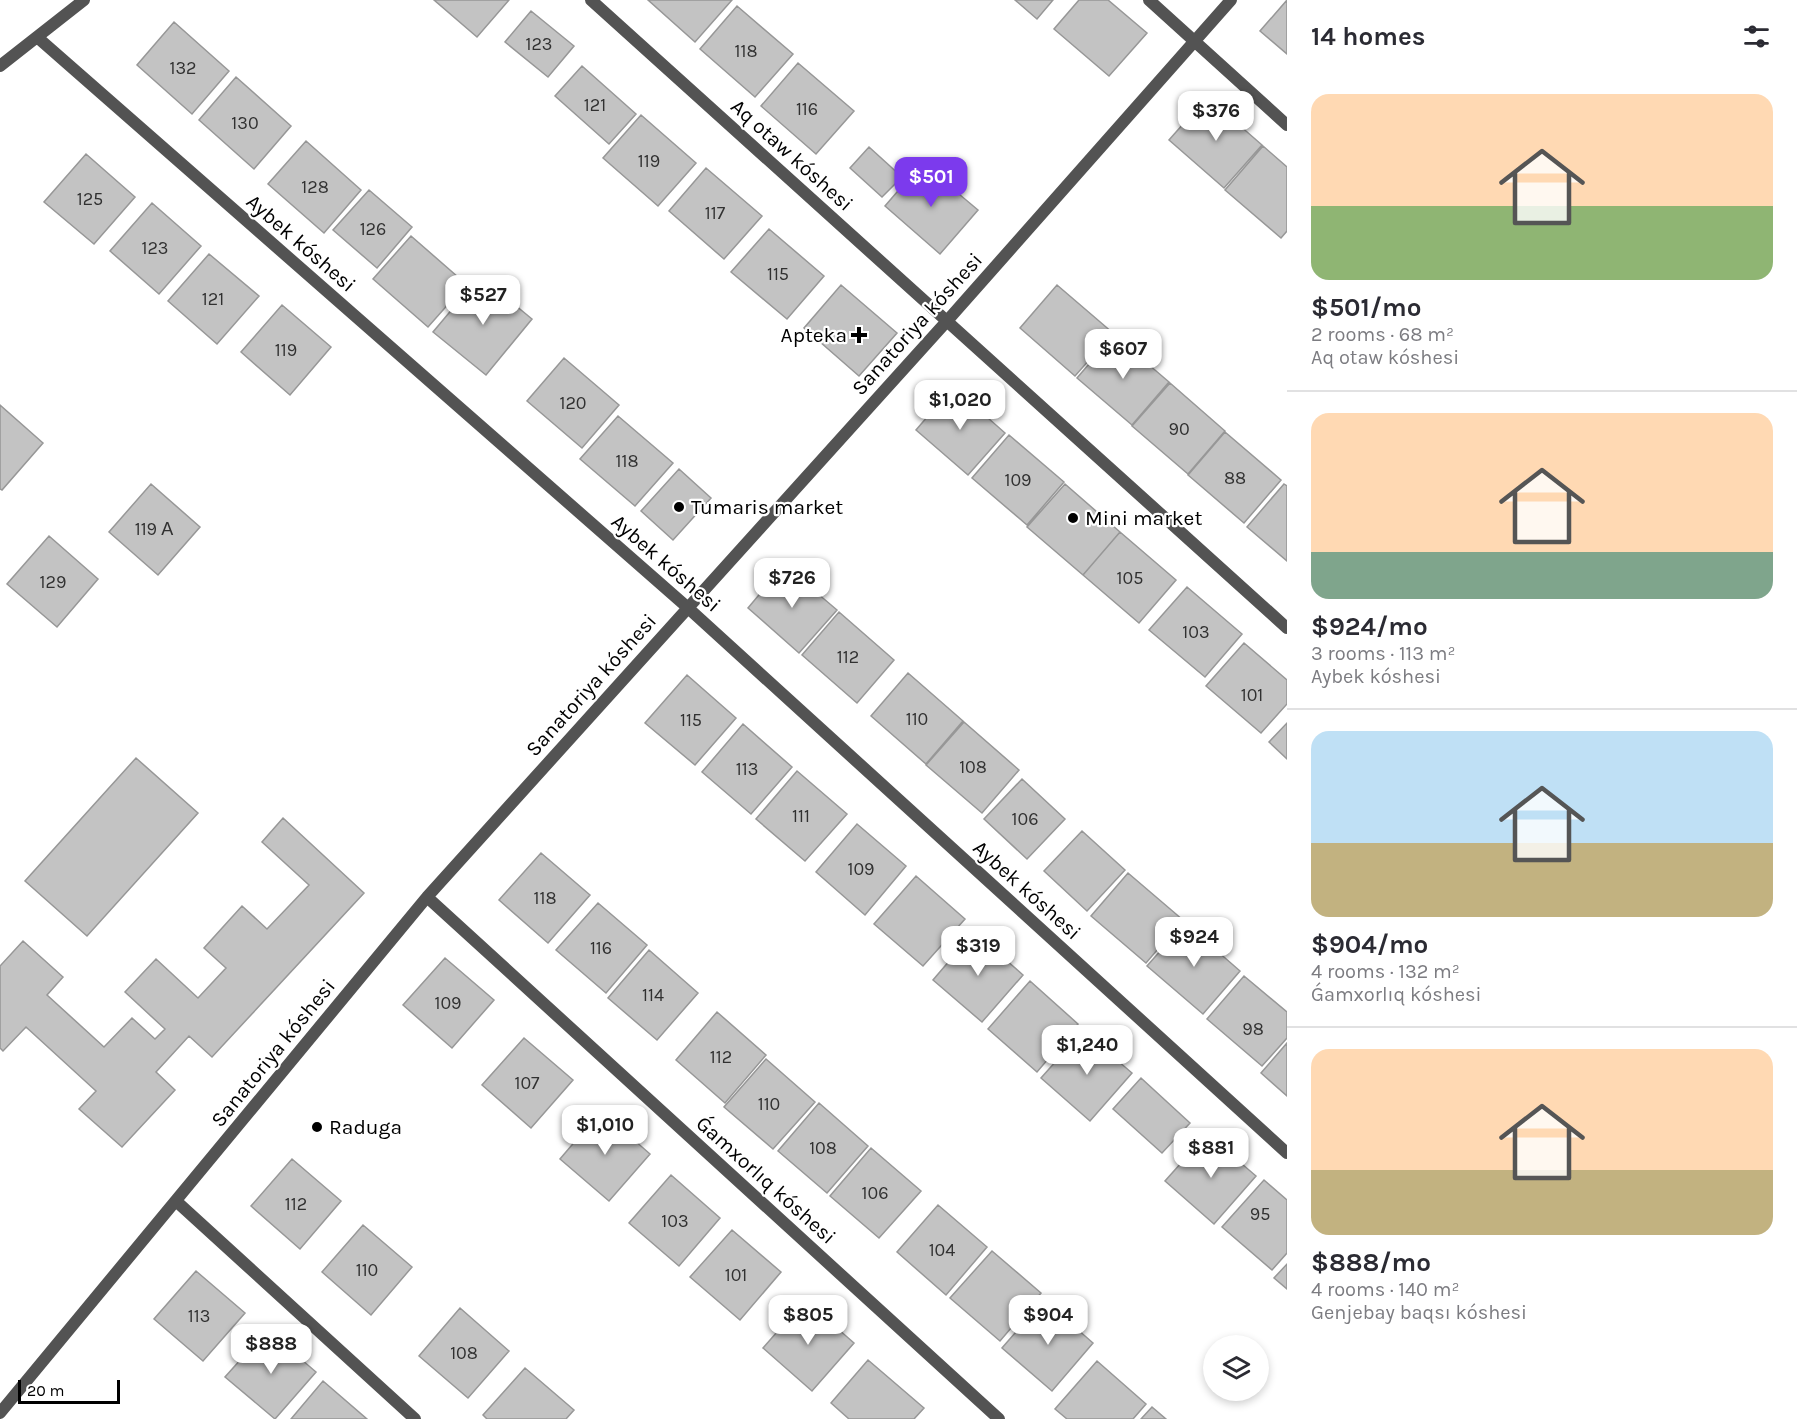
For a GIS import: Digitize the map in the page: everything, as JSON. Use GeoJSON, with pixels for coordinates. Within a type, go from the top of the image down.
{"type":"FeatureCollection","features":[{"type":"Feature","properties":{"kind":"street"},"geometry":{"type":"LineString","coordinates":[[0,66],[84,0]]}},
{"type":"Feature","properties":{"kind":"street","name":"Aq otaw kóshesi"},"geometry":{"type":"LineString","coordinates":[[591,0],[1287,628]]}},
{"type":"Feature","properties":{"kind":"street"},"geometry":{"type":"LineString","coordinates":[[1149,0],[1287,125]]}},
{"type":"Feature","properties":{"kind":"street","name":"Sanatoriya kóshesi"},"geometry":{"type":"LineString","coordinates":[[0,1413],[427,897],[947,321],[1231,0]]}},
{"type":"Feature","properties":{"kind":"street","name":"Aybek kóshesi"},"geometry":{"type":"LineString","coordinates":[[37,37],[687,607],[1287,1153]]}},
{"type":"Feature","properties":{"kind":"street","name":"Ǵamxorlıq kóshesi"},"geometry":{"type":"LineString","coordinates":[[427,897],[999,1419]]}},
{"type":"Feature","properties":{"kind":"street"},"geometry":{"type":"LineString","coordinates":[[176,1201],[415,1419]]}},
{"type":"Feature","properties":{"kind":"building"},"geometry":{"type":"Polygon","coordinates":[[[434,0],[509,0],[477,37],[434,0]]]}},
{"type":"Feature","properties":{"kind":"building"},"geometry":{"type":"Polygon","coordinates":[[[648,0],[732,0],[695,42],[648,0]]]}},
{"type":"Feature","properties":{"kind":"building"},"geometry":{"type":"Polygon","coordinates":[[[1015,0],[1053,0],[1037,19],[1015,0]]]}},
{"type":"Feature","properties":{"kind":"building"},"geometry":{"type":"Polygon","coordinates":[[[1079,0],[1108,0],[1147,33],[1109,76],[1054,29],[1079,0]]]}},
{"type":"Feature","properties":{"kind":"building"},"geometry":{"type":"Polygon","coordinates":[[[1287,0],[1287,54],[1260,31],[1287,0]]]}},
{"type":"Feature","properties":{"kind":"building"},"geometry":{"type":"Polygon","coordinates":[[[737,6],[793,54],[755,97],[700,49],[737,6]]]}},
{"type":"Feature","properties":{"kind":"building"},"geometry":{"type":"Polygon","coordinates":[[[531,11],[574,46],[548,77],[505,42],[531,11]]]}},
{"type":"Feature","properties":{"kind":"building"},"geometry":{"type":"Polygon","coordinates":[[[174,22],[229,71],[192,114],[137,65],[174,22]]]}},
{"type":"Feature","properties":{"kind":"building"},"geometry":{"type":"Polygon","coordinates":[[[798,63],[854,111],[816,154],[761,106],[798,63]]]}},
{"type":"Feature","properties":{"kind":"building"},"geometry":{"type":"Polygon","coordinates":[[[582,66],[636,114],[609,144],[555,96],[582,66]]]}},
{"type":"Feature","properties":{"kind":"building"},"geometry":{"type":"Polygon","coordinates":[[[236,77],[291,126],[254,169],[199,120],[236,77]]]}},
{"type":"Feature","properties":{"kind":"building"},"geometry":{"type":"Polygon","coordinates":[[[1207,97],[1262,145],[1224,188],[1169,140],[1207,97]]]}},
{"type":"Feature","properties":{"kind":"building"},"geometry":{"type":"Polygon","coordinates":[[[641,115],[696,163],[658,206],[603,158],[641,115]]]}},
{"type":"Feature","properties":{"kind":"building"},"geometry":{"type":"Polygon","coordinates":[[[306,141],[361,190],[324,233],[268,184],[306,141]]]}},
{"type":"Feature","properties":{"kind":"building"},"geometry":{"type":"Polygon","coordinates":[[[1263,146],[1287,167],[1287,231],[1281,238],[1225,190],[1263,146]]]}},
{"type":"Feature","properties":{"kind":"building"},"geometry":{"type":"Polygon","coordinates":[[[869,147],[902,177],[882,197],[850,168],[869,147]]]}},
{"type":"Feature","properties":{"kind":"building"},"geometry":{"type":"Polygon","coordinates":[[[86,154],[135,197],[94,244],[44,202],[86,154]]]}},
{"type":"Feature","properties":{"kind":"building"},"geometry":{"type":"Polygon","coordinates":[[[922,163],[978,210],[940,254],[885,206],[922,163]]]}},
{"type":"Feature","properties":{"kind":"building"},"geometry":{"type":"Polygon","coordinates":[[[706,168],[762,216],[724,259],[669,211],[706,168]]]}},
{"type":"Feature","properties":{"kind":"building"},"geometry":{"type":"Polygon","coordinates":[[[369,190],[412,227],[377,268],[333,230],[369,190]]]}},
{"type":"Feature","properties":{"kind":"building"},"geometry":{"type":"Polygon","coordinates":[[[152,203],[201,246],[159,294],[110,251],[152,203]]]}},
{"type":"Feature","properties":{"kind":"building"},"geometry":{"type":"Polygon","coordinates":[[[769,229],[824,276],[787,319],[731,272],[769,229]]]}},
{"type":"Feature","properties":{"kind":"building"},"geometry":{"type":"Polygon","coordinates":[[[411,236],[466,284],[428,327],[373,279],[411,236]]]}},
{"type":"Feature","properties":{"kind":"building"},"geometry":{"type":"Polygon","coordinates":[[[209,254],[259,296],[217,344],[168,301],[209,254]]]}},
{"type":"Feature","properties":{"kind":"building"},"geometry":{"type":"Polygon","coordinates":[[[480,276],[532,319],[486,375],[433,332],[480,276]]]}},
{"type":"Feature","properties":{"kind":"building"},"geometry":{"type":"Polygon","coordinates":[[[841,285],[897,333],[859,376],[804,328],[841,285]]]}},
{"type":"Feature","properties":{"kind":"building"},"geometry":{"type":"Polygon","coordinates":[[[1057,285],[1113,333],[1075,376],[1020,328],[1057,285]]]}},
{"type":"Feature","properties":{"kind":"building"},"geometry":{"type":"Polygon","coordinates":[[[282,305],[331,347],[290,395],[241,352],[282,305]]]}},
{"type":"Feature","properties":{"kind":"building"},"geometry":{"type":"Polygon","coordinates":[[[1114,335],[1169,382],[1132,425],[1077,378],[1114,335]]]}},
{"type":"Feature","properties":{"kind":"building"},"geometry":{"type":"Polygon","coordinates":[[[564,358],[619,405],[582,448],[527,401],[564,358]]]}},
{"type":"Feature","properties":{"kind":"building"},"geometry":{"type":"Polygon","coordinates":[[[1170,383],[1225,431],[1188,474],[1132,426],[1170,383]]]}},
{"type":"Feature","properties":{"kind":"building"},"geometry":{"type":"Polygon","coordinates":[[[953,387],[1005,433],[968,475],[916,430],[953,387]]]}},
{"type":"Feature","properties":{"kind":"building"},"geometry":{"type":"Polygon","coordinates":[[[0,405],[43,443],[2,490],[0,489],[0,405]]]}},
{"type":"Feature","properties":{"kind":"building"},"geometry":{"type":"Polygon","coordinates":[[[618,416],[673,463],[635,506],[580,459],[618,416]]]}},
{"type":"Feature","properties":{"kind":"building"},"geometry":{"type":"Polygon","coordinates":[[[1225,432],[1281,480],[1244,523],[1188,475],[1225,432]]]}},
{"type":"Feature","properties":{"kind":"building"},"geometry":{"type":"Polygon","coordinates":[[[1009,435],[1064,482],[1027,525],[972,478],[1009,435]]]}},
{"type":"Feature","properties":{"kind":"building"},"geometry":{"type":"Polygon","coordinates":[[[679,469],[711,498],[673,540],[641,511],[679,469]]]}},
{"type":"Feature","properties":{"kind":"building"},"geometry":{"type":"Polygon","coordinates":[[[151,484],[200,527],[158,575],[109,532],[151,484]]]}},
{"type":"Feature","properties":{"kind":"building"},"geometry":{"type":"Polygon","coordinates":[[[1065,484],[1120,532],[1083,575],[1027,527],[1065,484]]]}},
{"type":"Feature","properties":{"kind":"building"},"geometry":{"type":"Polygon","coordinates":[[[1284,484],[1287,486],[1287,561],[1247,527],[1284,484]]]}},
{"type":"Feature","properties":{"kind":"building"},"geometry":{"type":"Polygon","coordinates":[[[1120,532],[1176,580],[1139,623],[1083,575],[1120,532]]]}},
{"type":"Feature","properties":{"kind":"building"},"geometry":{"type":"Polygon","coordinates":[[[49,536],[98,579],[57,627],[7,584],[49,536]]]}},
{"type":"Feature","properties":{"kind":"building"},"geometry":{"type":"Polygon","coordinates":[[[784,565],[837,610],[799,653],[748,608],[784,565]]]}},
{"type":"Feature","properties":{"kind":"building"},"geometry":{"type":"Polygon","coordinates":[[[1187,587],[1242,634],[1205,677],[1149,630],[1187,587]]]}},
{"type":"Feature","properties":{"kind":"building"},"geometry":{"type":"Polygon","coordinates":[[[839,612],[894,660],[857,703],[802,655],[839,612]]]}},
{"type":"Feature","properties":{"kind":"building"},"geometry":{"type":"Polygon","coordinates":[[[1244,643],[1287,680],[1287,704],[1261,733],[1206,686],[1244,643]]]}},
{"type":"Feature","properties":{"kind":"building"},"geometry":{"type":"Polygon","coordinates":[[[908,673],[963,721],[926,764],[871,716],[908,673]]]}},
{"type":"Feature","properties":{"kind":"building"},"geometry":{"type":"Polygon","coordinates":[[[687,675],[736,718],[695,765],[645,723],[687,675]]]}},
{"type":"Feature","properties":{"kind":"building"},"geometry":{"type":"Polygon","coordinates":[[[964,722],[1019,770],[982,813],[926,765],[964,722]]]}},
{"type":"Feature","properties":{"kind":"building"},"geometry":{"type":"Polygon","coordinates":[[[1287,723],[1287,759],[1269,742],[1287,723]]]}},
{"type":"Feature","properties":{"kind":"building"},"geometry":{"type":"Polygon","coordinates":[[[743,724],[792,767],[751,814],[702,772],[743,724]]]}},
{"type":"Feature","properties":{"kind":"building"},"geometry":{"type":"Polygon","coordinates":[[[136,758],[198,813],[87,936],[25,881],[136,758]]]}},
{"type":"Feature","properties":{"kind":"building"},"geometry":{"type":"Polygon","coordinates":[[[797,771],[847,814],[805,861],[756,819],[797,771]]]}},
{"type":"Feature","properties":{"kind":"building"},"geometry":{"type":"Polygon","coordinates":[[[1022,779],[1065,819],[1027,859],[984,819],[1022,779]]]}},
{"type":"Feature","properties":{"kind":"building"},"geometry":{"type":"Polygon","coordinates":[[[283,818],[364,893],[212,1057],[189,1036],[156,1072],[175,1090],[122,1147],[79,1109],[96,1091],[26,1027],[3,1051],[0,1048],[0,966],[23,941],[63,977],[47,995],[104,1047],[132,1018],[155,1039],[165,1029],[125,992],[156,959],[198,998],[226,968],[204,948],[242,906],[267,929],[309,885],[262,842],[283,818]]]}},
{"type":"Feature","properties":{"kind":"building"},"geometry":{"type":"Polygon","coordinates":[[[857,824],[906,866],[865,915],[816,872],[857,824]]]}},
{"type":"Feature","properties":{"kind":"building"},"geometry":{"type":"Polygon","coordinates":[[[1082,831],[1125,870],[1087,911],[1044,871],[1082,831]]]}},
{"type":"Feature","properties":{"kind":"building"},"geometry":{"type":"Polygon","coordinates":[[[541,853],[590,895],[548,943],[499,900],[541,853]]]}},
{"type":"Feature","properties":{"kind":"building"},"geometry":{"type":"Polygon","coordinates":[[[1128,873],[1183,920],[1146,963],[1091,916],[1128,873]]]}},
{"type":"Feature","properties":{"kind":"building"},"geometry":{"type":"Polygon","coordinates":[[[916,876],[965,919],[923,966],[874,924],[916,876]]]}},
{"type":"Feature","properties":{"kind":"building"},"geometry":{"type":"Polygon","coordinates":[[[598,903],[647,945],[606,993],[556,950],[598,903]]]}},
{"type":"Feature","properties":{"kind":"building"},"geometry":{"type":"Polygon","coordinates":[[[1185,923],[1240,971],[1203,1014],[1147,966],[1185,923]]]}},
{"type":"Feature","properties":{"kind":"building"},"geometry":{"type":"Polygon","coordinates":[[[974,932],[1023,975],[982,1022],[933,980],[974,932]]]}},
{"type":"Feature","properties":{"kind":"building"},"geometry":{"type":"Polygon","coordinates":[[[649,950],[698,993],[657,1040],[608,998],[649,950]]]}},
{"type":"Feature","properties":{"kind":"building"},"geometry":{"type":"Polygon","coordinates":[[[445,958],[494,1000],[452,1048],[403,1005],[445,958]]]}},
{"type":"Feature","properties":{"kind":"building"},"geometry":{"type":"Polygon","coordinates":[[[1244,976],[1287,1012],[1287,1038],[1262,1066],[1207,1019],[1244,976]]]}},
{"type":"Feature","properties":{"kind":"building"},"geometry":{"type":"Polygon","coordinates":[[[1030,981],[1078,1024],[1037,1072],[988,1029],[1030,981]]]}},
{"type":"Feature","properties":{"kind":"building"},"geometry":{"type":"Polygon","coordinates":[[[717,1012],[766,1055],[725,1103],[676,1060],[717,1012]]]}},
{"type":"Feature","properties":{"kind":"building"},"geometry":{"type":"Polygon","coordinates":[[[1083,1031],[1132,1073],[1090,1121],[1041,1078],[1083,1031]]]}},
{"type":"Feature","properties":{"kind":"building"},"geometry":{"type":"Polygon","coordinates":[[[524,1038],[573,1080],[531,1128],[482,1085],[524,1038]]]}},
{"type":"Feature","properties":{"kind":"building"},"geometry":{"type":"Polygon","coordinates":[[[1287,1043],[1287,1096],[1261,1073],[1287,1043]]]}},
{"type":"Feature","properties":{"kind":"building"},"geometry":{"type":"Polygon","coordinates":[[[766,1059],[815,1102],[773,1149],[724,1107],[766,1059]]]}},
{"type":"Feature","properties":{"kind":"building"},"geometry":{"type":"Polygon","coordinates":[[[1141,1078],[1190,1123],[1162,1153],[1113,1109],[1141,1078]]]}},
{"type":"Feature","properties":{"kind":"building"},"geometry":{"type":"Polygon","coordinates":[[[819,1103],[868,1146],[827,1193],[778,1151],[819,1103]]]}},
{"type":"Feature","properties":{"kind":"building"},"geometry":{"type":"Polygon","coordinates":[[[601,1111],[650,1154],[609,1201],[560,1159],[601,1111]]]}},
{"type":"Feature","properties":{"kind":"building"},"geometry":{"type":"Polygon","coordinates":[[[1207,1134],[1256,1176],[1214,1224],[1165,1181],[1207,1134]]]}},
{"type":"Feature","properties":{"kind":"building"},"geometry":{"type":"Polygon","coordinates":[[[871,1148],[921,1191],[879,1238],[830,1196],[871,1148]]]}},
{"type":"Feature","properties":{"kind":"building"},"geometry":{"type":"Polygon","coordinates":[[[292,1159],[341,1201],[300,1249],[251,1206],[292,1159]]]}},
{"type":"Feature","properties":{"kind":"building"},"geometry":{"type":"Polygon","coordinates":[[[671,1175],[720,1218],[679,1266],[629,1223],[671,1175]]]}},
{"type":"Feature","properties":{"kind":"building"},"geometry":{"type":"Polygon","coordinates":[[[1264,1180],[1287,1200],[1287,1253],[1272,1270],[1222,1227],[1264,1180]]]}},
{"type":"Feature","properties":{"kind":"building"},"geometry":{"type":"Polygon","coordinates":[[[938,1205],[987,1247],[946,1295],[897,1252],[938,1205]]]}},
{"type":"Feature","properties":{"kind":"building"},"geometry":{"type":"Polygon","coordinates":[[[363,1225],[412,1267],[371,1315],[322,1272],[363,1225]]]}},
{"type":"Feature","properties":{"kind":"building"},"geometry":{"type":"Polygon","coordinates":[[[732,1230],[781,1272],[740,1320],[690,1277],[732,1230]]]}},
{"type":"Feature","properties":{"kind":"building"},"geometry":{"type":"Polygon","coordinates":[[[992,1251],[1041,1293],[1000,1341],[950,1298],[992,1251]]]}},
{"type":"Feature","properties":{"kind":"building"},"geometry":{"type":"Polygon","coordinates":[[[1287,1264],[1287,1289],[1274,1278],[1287,1264]]]}},
{"type":"Feature","properties":{"kind":"building"},"geometry":{"type":"Polygon","coordinates":[[[196,1271],[245,1313],[203,1361],[154,1319],[196,1271]]]}},
{"type":"Feature","properties":{"kind":"building"},"geometry":{"type":"Polygon","coordinates":[[[805,1300],[854,1343],[812,1391],[763,1348],[805,1300]]]}},
{"type":"Feature","properties":{"kind":"building"},"geometry":{"type":"Polygon","coordinates":[[[1044,1300],[1093,1343],[1052,1391],[1002,1348],[1044,1300]]]}},
{"type":"Feature","properties":{"kind":"building"},"geometry":{"type":"Polygon","coordinates":[[[460,1308],[509,1351],[468,1398],[419,1356],[460,1308]]]}},
{"type":"Feature","properties":{"kind":"building"},"geometry":{"type":"Polygon","coordinates":[[[267,1330],[316,1372],[275,1419],[225,1377],[267,1330]]]}},
{"type":"Feature","properties":{"kind":"building"},"geometry":{"type":"Polygon","coordinates":[[[868,1360],[924,1408],[914,1419],[849,1419],[831,1403],[868,1360]]]}},
{"type":"Feature","properties":{"kind":"building"},"geometry":{"type":"Polygon","coordinates":[[[1097,1361],[1146,1404],[1133,1419],[1067,1419],[1055,1409],[1097,1361]]]}},
{"type":"Feature","properties":{"kind":"building"},"geometry":{"type":"Polygon","coordinates":[[[525,1368],[574,1410],[566,1419],[487,1419],[483,1415],[525,1368]]]}},
{"type":"Feature","properties":{"kind":"building"},"geometry":{"type":"Polygon","coordinates":[[[323,1381],[367,1419],[291,1419],[323,1381]]]}},
{"type":"Feature","properties":{"kind":"building"},"geometry":{"type":"Polygon","coordinates":[[[1152,1407],[1166,1419],[1141,1419],[1152,1407]]]}},
{"type":"Feature","properties":{"kind":"place","name":"Apteka"},"geometry":{"type":"Point","coordinates":[859,335]}},
{"type":"Feature","properties":{"kind":"place","name":"Tumaris market"},"geometry":{"type":"Point","coordinates":[679,507]}},
{"type":"Feature","properties":{"kind":"place","name":"Mini market"},"geometry":{"type":"Point","coordinates":[1073,518]}},
{"type":"Feature","properties":{"kind":"place","name":"Raduga"},"geometry":{"type":"Point","coordinates":[317,1127]}}]}
